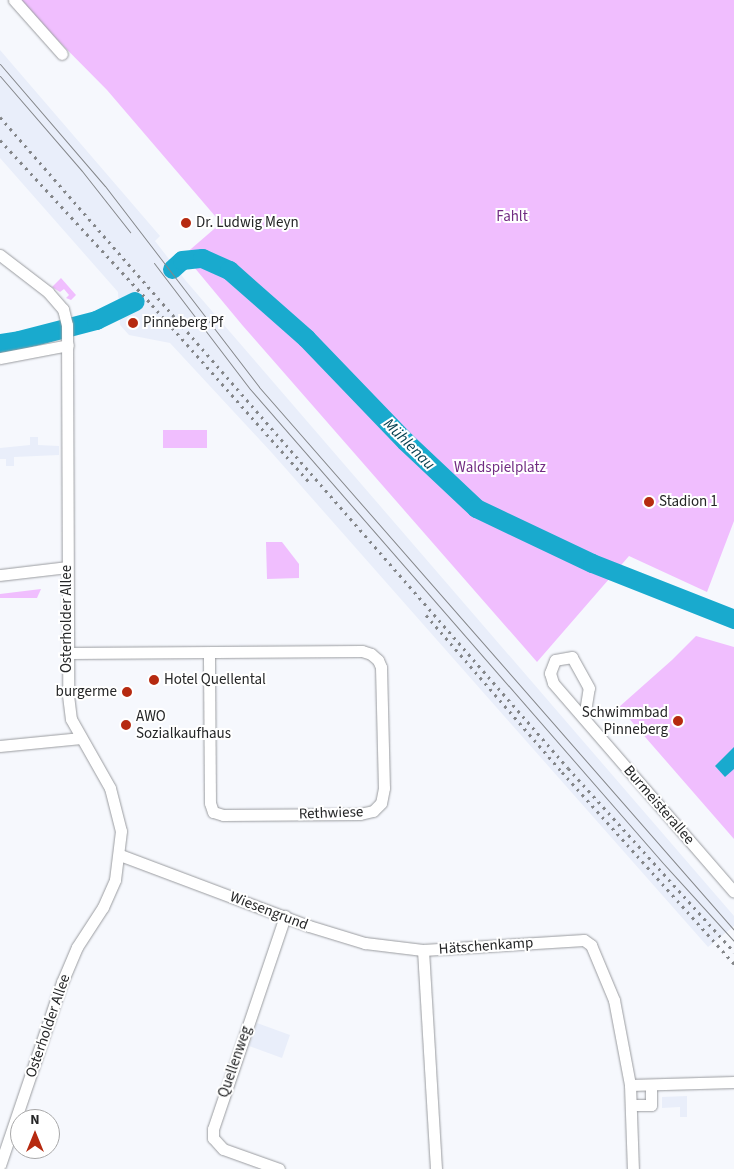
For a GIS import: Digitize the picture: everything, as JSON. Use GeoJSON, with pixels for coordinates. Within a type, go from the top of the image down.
{"type":"FeatureCollection","features":[{"type":"Feature","properties":{"kind":"street"},"geometry":{"type":"LineString","coordinates":[[14,0],[62,54]]}},
{"type":"Feature","properties":{"kind":"street","name":"Osterholder Allee"},"geometry":{"type":"LineString","coordinates":[[0,255],[37,282],[63,309],[68,343],[68,695],[71,718],[100,766],[117,808],[121,831],[120,855],[115,880],[103,907],[77,947],[62,982],[0,1165]]}},
{"type":"Feature","properties":{"kind":"street"},"geometry":{"type":"LineString","coordinates":[[0,358],[68,343]]}},
{"type":"Feature","properties":{"kind":"street"},"geometry":{"type":"LineString","coordinates":[[0,575],[67,567]]}},
{"type":"Feature","properties":{"kind":"street","name":"Rethwiese"},"geometry":{"type":"LineString","coordinates":[[68,652],[362,651],[378,660],[381,667],[384,788],[381,803],[374,811],[360,814],[223,815],[213,812],[210,803],[209,652]]}},
{"type":"Feature","properties":{"kind":"street","name":"Burmeisterallee"},"geometry":{"type":"LineString","coordinates":[[584,718],[589,688],[572,657],[555,660],[550,673],[553,683],[734,892]]}},
{"type":"Feature","properties":{"kind":"street"},"geometry":{"type":"LineString","coordinates":[[0,746],[82,738]]}},
{"type":"Feature","properties":{"kind":"street","name":"Wiesengrund"},"geometry":{"type":"LineString","coordinates":[[120,855],[285,916],[365,943],[423,950]]}},
{"type":"Feature","properties":{"kind":"street","name":"Quellenweg"},"geometry":{"type":"LineString","coordinates":[[279,1169],[223,1149],[213,1138],[212,1129],[285,916]]}},
{"type":"Feature","properties":{"kind":"street","name":"Hätschenkamp"},"geometry":{"type":"LineString","coordinates":[[436,1169],[423,950],[584,940],[591,945],[614,1000],[630,1085],[633,1169]]}},
{"type":"Feature","properties":{"kind":"street"},"geometry":{"type":"LineString","coordinates":[[630,1085],[734,1082]]}},
{"type":"Feature","properties":{"kind":"street"},"geometry":{"type":"LineString","coordinates":[[631,1105],[651,1105],[651,1084]]}},
{"type":"Feature","properties":{"kind":"shaded area"},"geometry":{"type":"Polygon","coordinates":[[[0,50],[160,236],[155,241],[186,281],[734,916],[734,926],[708,947],[272,453],[170,343],[129,335],[120,325],[118,292],[0,158],[0,50]]]}},
{"type":"Feature","properties":{"kind":"shaded area"},"geometry":{"type":"Polygon","coordinates":[[[30,437],[38,437],[38,445],[59,446],[59,455],[14,457],[14,466],[6,466],[6,459],[0,459],[0,448],[30,445],[30,437]]]}},
{"type":"Feature","properties":{"kind":"shaded area"},"geometry":{"type":"Polygon","coordinates":[[[257,1023],[290,1035],[282,1058],[249,1046],[257,1023]]]}},
{"type":"Feature","properties":{"kind":"shaded area"},"geometry":{"type":"Polygon","coordinates":[[[687,1096],[687,1117],[680,1117],[680,1107],[662,1108],[662,1097],[687,1096]]]}},
{"type":"Feature","properties":{"kind":"green space","name":"Fahlt"},"geometry":{"type":"Polygon","coordinates":[[[18,0],[734,0],[734,521],[707,592],[629,556],[537,662],[243,326],[184,255],[221,223],[107,90],[18,0]]]}},
{"type":"Feature","properties":{"kind":"green space"},"geometry":{"type":"Polygon","coordinates":[[[61,278],[76,295],[71,300],[66,298],[69,295],[64,289],[60,292],[52,287],[61,278]]]}},
{"type":"Feature","properties":{"kind":"green space"},"geometry":{"type":"Polygon","coordinates":[[[163,430],[207,430],[207,448],[163,448],[163,430]]]}},
{"type":"Feature","properties":{"kind":"green space"},"geometry":{"type":"Polygon","coordinates":[[[266,542],[282,542],[299,564],[299,578],[267,579],[266,542]]]}},
{"type":"Feature","properties":{"kind":"green space"},"geometry":{"type":"Polygon","coordinates":[[[41,589],[37,598],[0,598],[0,594],[41,589]]]}},
{"type":"Feature","properties":{"kind":"green space","name":"Schwimmbad Pinneberg"},"geometry":{"type":"Polygon","coordinates":[[[696,636],[734,647],[734,839],[619,707],[696,636]]]}},
{"type":"Feature","properties":{"kind":"water"},"geometry":{"type":"Polygon","coordinates":[[[734,747],[734,769],[725,777],[715,766],[734,747]]]}},
{"type":"Feature","properties":{"kind":"waterway","name":"Mühlenau"},"geometry":{"type":"LineString","coordinates":[[172,269],[182,260],[202,258],[229,270],[306,338],[405,441],[476,508],[592,563],[734,619]]}},
{"type":"Feature","properties":{"kind":"waterway","name":"Mühlenau"},"geometry":{"type":"LineString","coordinates":[[0,343],[19,340],[96,320],[135,301]]}},
{"type":"Feature","properties":{"kind":"tram line"},"geometry":{"type":"LineString","coordinates":[[0,64],[105,186],[259,387],[734,930]]}},
{"type":"Feature","properties":{"kind":"tram line"},"geometry":{"type":"LineString","coordinates":[[0,76],[82,171],[130,232]]}},
{"type":"Feature","properties":{"kind":"tram line"},"geometry":{"type":"LineString","coordinates":[[154,263],[250,389],[662,862],[734,941]]}},
{"type":"Feature","properties":{"kind":"railway"},"geometry":{"type":"LineString","coordinates":[[0,117],[568,768],[734,952]]}},
{"type":"Feature","properties":{"kind":"railway"},"geometry":{"type":"LineString","coordinates":[[0,140],[152,305],[311,484]]}},
{"type":"Feature","properties":{"kind":"railway"},"geometry":{"type":"LineString","coordinates":[[426,615],[562,772],[734,964]]}},
{"type":"Feature","properties":{"kind":"place","name":"Dr. Ludwig Meyn"},"geometry":{"type":"Point","coordinates":[186,223]}},
{"type":"Feature","properties":{"kind":"place","name":"Pinneberg Pf"},"geometry":{"type":"Point","coordinates":[133,323]}},
{"type":"Feature","properties":{"kind":"place","name":"Stadion 1"},"geometry":{"type":"Point","coordinates":[649,502]}},
{"type":"Feature","properties":{"kind":"place","name":"Hotel Quellental"},"geometry":{"type":"Point","coordinates":[154,680]}},
{"type":"Feature","properties":{"kind":"place","name":"burgerme"},"geometry":{"type":"Point","coordinates":[127,692]}},
{"type":"Feature","properties":{"kind":"place","name":"Schwimmbad Pinneberg"},"geometry":{"type":"Point","coordinates":[678,721]}},
{"type":"Feature","properties":{"kind":"place","name":"AWO Sozialkaufhaus"},"geometry":{"type":"Point","coordinates":[126,725]}},
{"type":"Feature","properties":{"kind":"park label","name":"Waldspielplatz"},"geometry":{"type":"Point","coordinates":[500,468]}}]}
